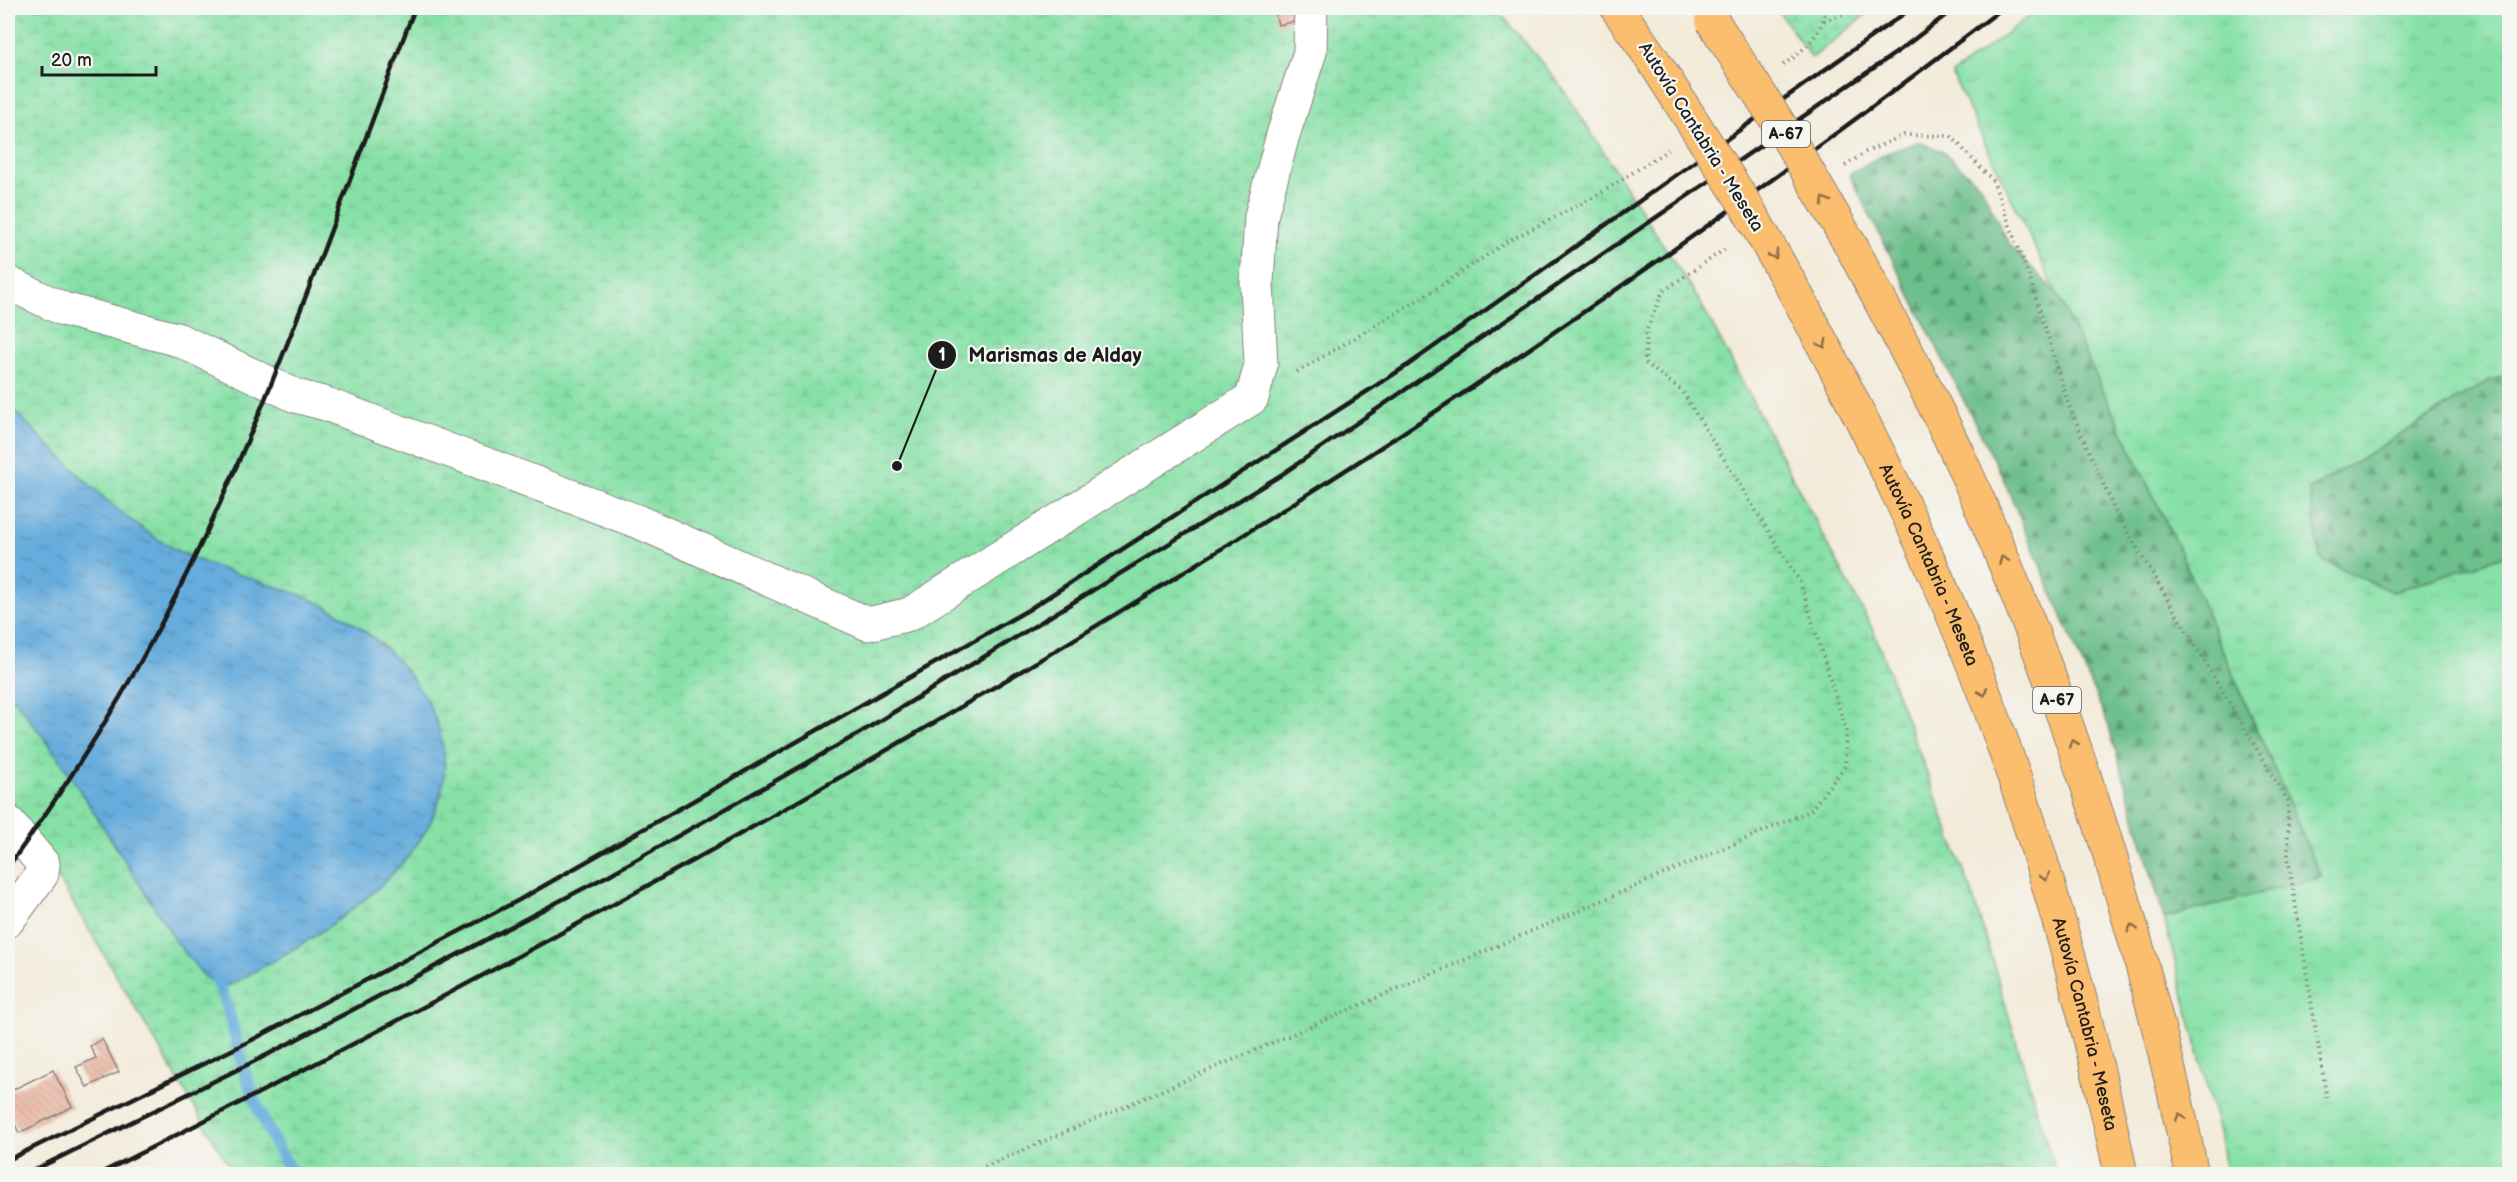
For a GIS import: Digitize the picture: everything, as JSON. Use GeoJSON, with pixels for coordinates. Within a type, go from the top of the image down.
{"type":"FeatureCollection","features":[{"type":"Feature","properties":{"kind":"highway","name":"Autovía Cantabria - Meseta"},"geometry":{"type":"LineString","coordinates":[[1617,8],[1745,204],[1795,292],[1838,373],[1922,545],[1995,722],[2025,811],[2076,987],[2121,1174]]}},
{"type":"Feature","properties":{"kind":"highway","name":"A-67"},"geometry":{"type":"LineString","coordinates":[[1708,14],[1788,138],[1854,251],[1966,474],[2039,650],[2072,741],[2130,921],[2156,1013],[2192,1174]]}},
{"type":"Feature","properties":{"kind":"street"},"geometry":{"type":"LineString","coordinates":[[8,283],[63,309],[179,340],[296,396],[326,404],[639,522],[868,624],[910,614],[1252,398],[1261,366],[1257,282],[1261,216],[1283,135],[1310,52],[1311,8]]}},
{"type":"Feature","properties":{"kind":"street"},"geometry":{"type":"LineString","coordinates":[[8,822],[43,864],[42,874],[8,920]]}},
{"type":"Feature","properties":{"kind":"path"},"geometry":{"type":"LineString","coordinates":[[1779,68],[1807,47],[1824,21],[1826,8]]}},
{"type":"Feature","properties":{"kind":"path"},"geometry":{"type":"LineString","coordinates":[[1824,21],[1859,8]]}},
{"type":"Feature","properties":{"kind":"path"},"geometry":{"type":"LineString","coordinates":[[1838,171],[1866,152],[1904,135],[1951,136],[1993,182],[2030,279],[2069,406],[2115,511],[2288,801],[2288,858],[2327,1099]]}},
{"type":"Feature","properties":{"kind":"path"},"geometry":{"type":"LineString","coordinates":[[1252,398],[1436,289],[1508,242],[1646,167],[1675,146]]}},
{"type":"Feature","properties":{"kind":"path"},"geometry":{"type":"LineString","coordinates":[[968,1174],[1810,811],[1845,766],[1846,730],[1800,582],[1682,391],[1645,363],[1647,329],[1663,291],[1735,243]]}},
{"type":"Feature","properties":{"kind":"green space"},"geometry":{"type":"Polygon","coordinates":[[[8,8],[1496,8],[1561,86],[1700,302],[1873,630],[1972,893],[2056,1174],[234,1174],[18,810],[8,798],[8,8]]]}},
{"type":"Feature","properties":{"kind":"green space"},"geometry":{"type":"Polygon","coordinates":[[[1776,8],[1874,8],[1812,58],[1776,8]]]}},
{"type":"Feature","properties":{"kind":"green space"},"geometry":{"type":"Polygon","coordinates":[[[2040,8],[2509,8],[2509,374],[2486,382],[2392,592],[2509,554],[2509,1174],[2226,1174],[2220,1137],[2164,918],[2321,877],[2179,550],[1952,74],[2040,8]]]}},
{"type":"Feature","properties":{"kind":"green space"},"geometry":{"type":"Polygon","coordinates":[[[1918,142],[1942,151],[1981,186],[2008,243],[2057,294],[2179,550],[2321,877],[2164,918],[2108,724],[2002,476],[1849,174],[1885,154],[1918,142]]]}},
{"type":"Feature","properties":{"kind":"green space"},"geometry":{"type":"Polygon","coordinates":[[[2509,374],[2509,554],[2392,592],[2320,559],[2309,490],[2486,382],[2509,374]]]}},
{"type":"Feature","properties":{"kind":"green space"},"geometry":{"type":"Polygon","coordinates":[[[202,1164],[209,1174],[175,1174],[202,1164]]]}},
{"type":"Feature","properties":{"kind":"water"},"geometry":{"type":"Polygon","coordinates":[[[8,405],[103,497],[167,545],[207,564],[311,599],[361,628],[401,665],[431,709],[444,757],[439,802],[418,843],[386,880],[347,914],[304,943],[222,989],[203,975],[178,944],[59,758],[8,691],[8,405]]]}},
{"type":"Feature","properties":{"kind":"building"},"geometry":{"type":"Polygon","coordinates":[[[1274,8],[1294,8],[1297,21],[1278,25],[1274,8]]]}},
{"type":"Feature","properties":{"kind":"building"},"geometry":{"type":"Polygon","coordinates":[[[102,1039],[119,1072],[87,1087],[76,1067],[96,1058],[90,1046],[102,1039]]]}},
{"type":"Feature","properties":{"kind":"building"},"geometry":{"type":"Polygon","coordinates":[[[53,1070],[72,1107],[19,1133],[8,1109],[8,1092],[53,1070]]]}},
{"type":"Feature","properties":{"kind":"waterway"},"geometry":{"type":"LineString","coordinates":[[215,976],[225,1000],[245,1073],[255,1100],[272,1138],[293,1174]]}},
{"type":"Feature","properties":{"kind":"railway"},"geometry":{"type":"LineString","coordinates":[[8,867],[108,718],[144,656],[198,550],[233,475],[297,320],[415,8]]}},
{"type":"Feature","properties":{"kind":"railway"},"geometry":{"type":"LineString","coordinates":[[8,1160],[252,1040],[519,900],[1028,610],[1408,365],[1912,8]]}},
{"type":"Feature","properties":{"kind":"railway"},"geometry":{"type":"LineString","coordinates":[[26,1174],[261,1058],[609,875],[858,734],[1281,475],[1900,50],[1955,8]]}},
{"type":"Feature","properties":{"kind":"railway"},"geometry":{"type":"LineString","coordinates":[[99,1174],[348,1047],[594,915],[838,778],[1079,636],[1317,489],[1550,335],[1779,175],[2003,8]]}},
{"type":"Feature","properties":{"kind":"place","name":"Marismas de Alday"},"geometry":{"type":"Point","coordinates":[897,466]}}]}
